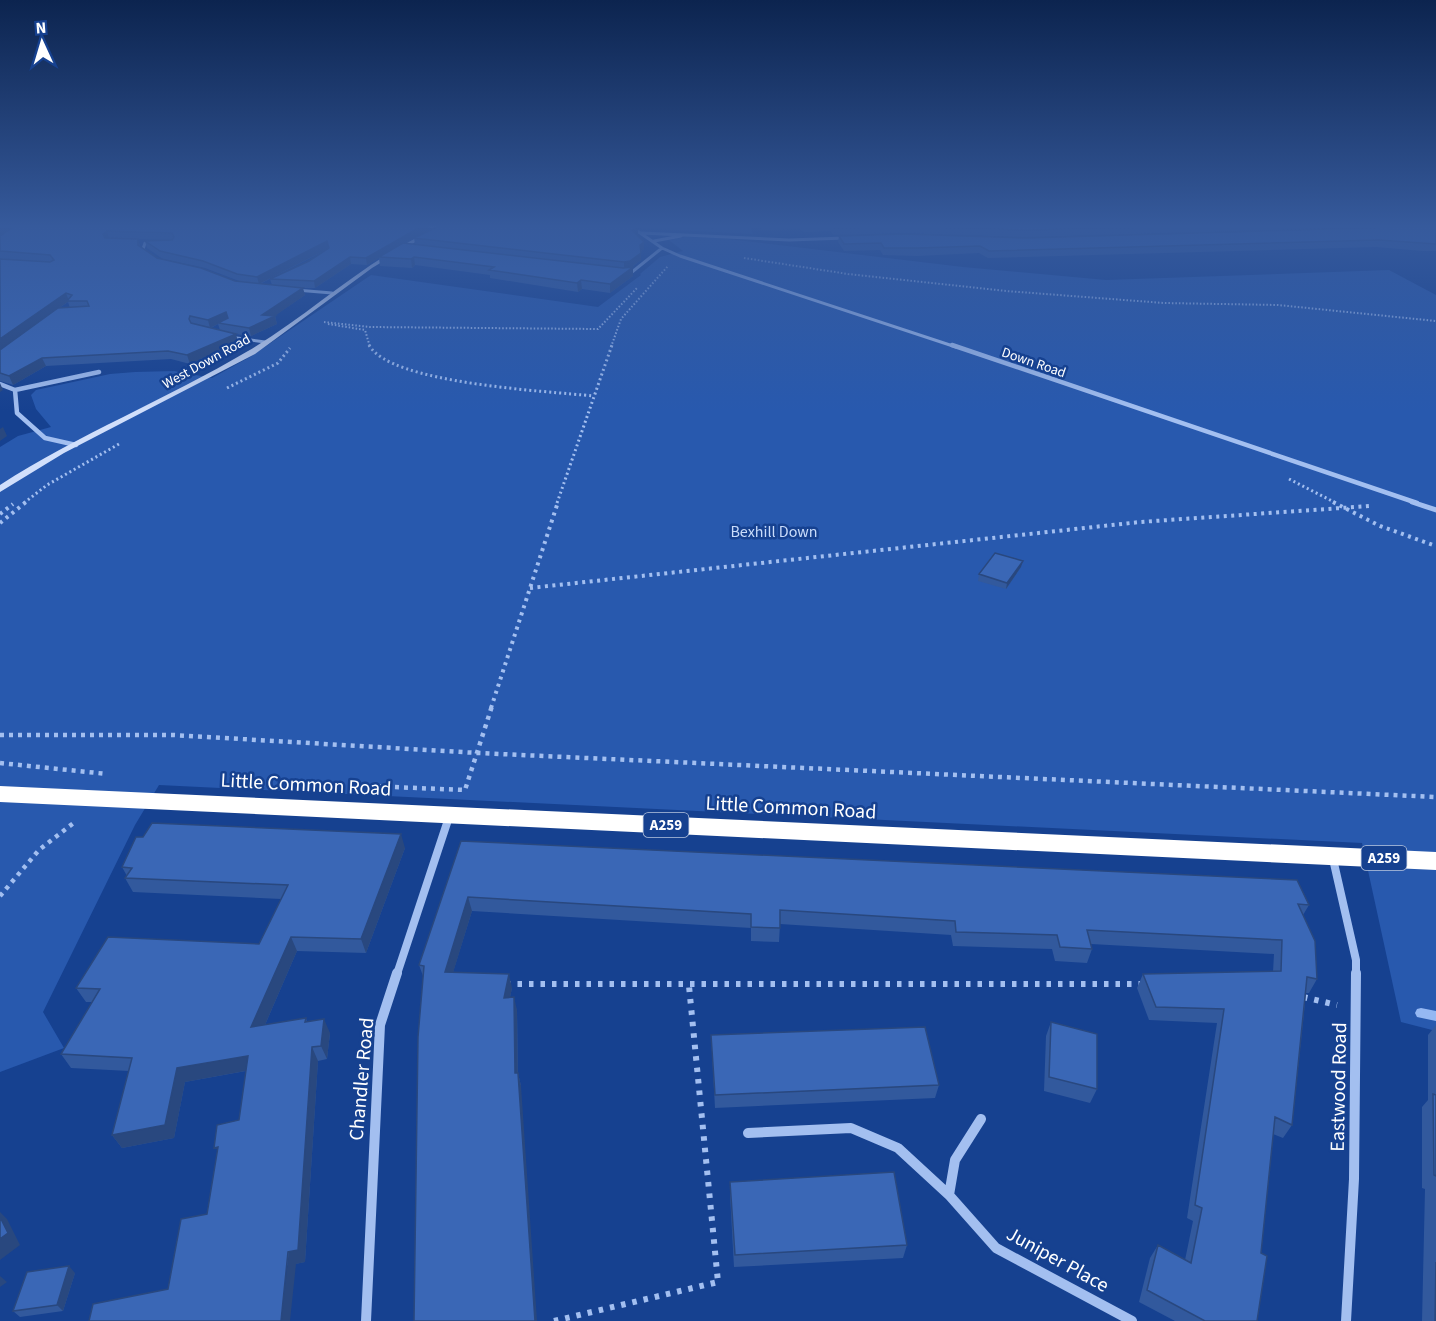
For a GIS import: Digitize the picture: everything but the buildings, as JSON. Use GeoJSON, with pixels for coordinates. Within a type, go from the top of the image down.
{"type":"FeatureCollection","features":[{"type":"Feature","properties":{"kind":"highway","name":"Little Common Road"},"geometry":{"type":"LineString","coordinates":[[0,794],[1436,861]]}},
{"type":"Feature","properties":{"kind":"street","name":"West Down Road"},"geometry":{"type":"LineString","coordinates":[[0,489],[227,366],[265,342],[340,288]]}},
{"type":"Feature","properties":{"kind":"street","name":"Down Road"},"geometry":{"type":"LineString","coordinates":[[776,288],[1021,368],[1436,510]]}},
{"type":"Feature","properties":{"kind":"street"},"geometry":{"type":"LineString","coordinates":[[290,290],[332,293]]}},
{"type":"Feature","properties":{"kind":"street"},"geometry":{"type":"LineString","coordinates":[[222,336],[265,342]]}},
{"type":"Feature","properties":{"kind":"street"},"geometry":{"type":"LineString","coordinates":[[0,384],[15,390],[99,372]]}},
{"type":"Feature","properties":{"kind":"street"},"geometry":{"type":"LineString","coordinates":[[15,390],[17,414],[45,438],[76,446]]}},
{"type":"Feature","properties":{"kind":"street","name":"Chandler Road"},"geometry":{"type":"LineString","coordinates":[[366,1321],[380,1025],[450,815]]}},
{"type":"Feature","properties":{"kind":"street","name":"Eastwood Road"},"geometry":{"type":"LineString","coordinates":[[1333,856],[1356,960],[1358,1010],[1354,1179],[1346,1321]]}},
{"type":"Feature","properties":{"kind":"street"},"geometry":{"type":"LineString","coordinates":[[949,1195],[955,1160],[981,1119]]}},
{"type":"Feature","properties":{"kind":"street","name":"Juniper Place"},"geometry":{"type":"LineString","coordinates":[[748,1133],[850,1128],[898,1148],[949,1195],[996,1248],[1132,1321]]}},
{"type":"Feature","properties":{"kind":"path"},"geometry":{"type":"LineString","coordinates":[[592,396],[442,378],[406,369],[380,359],[368,346],[366,330],[318,323],[338,322],[370,327],[598,329],[638,288]]}},
{"type":"Feature","properties":{"kind":"path"},"geometry":{"type":"LineString","coordinates":[[359,786],[465,790],[592,396],[621,319],[649,288]]}},
{"type":"Feature","properties":{"kind":"path"},"geometry":{"type":"LineString","coordinates":[[983,288],[1165,303],[1253,304],[1346,310],[1436,321]]}},
{"type":"Feature","properties":{"kind":"path"},"geometry":{"type":"LineString","coordinates":[[217,392],[278,363],[293,344]]}},
{"type":"Feature","properties":{"kind":"path"},"geometry":{"type":"LineString","coordinates":[[0,523],[47,485],[126,439]]}},
{"type":"Feature","properties":{"kind":"path"},"geometry":{"type":"LineString","coordinates":[[1283,476],[1380,526],[1436,546]]}},
{"type":"Feature","properties":{"kind":"path"},"geometry":{"type":"LineString","coordinates":[[530,588],[1140,522],[1373,506]]}},
{"type":"Feature","properties":{"kind":"path"},"geometry":{"type":"LineString","coordinates":[[0,735],[173,735],[478,753],[1436,797]]}},
{"type":"Feature","properties":{"kind":"path"},"geometry":{"type":"LineString","coordinates":[[0,896],[39,850],[82,817],[95,799]]}},
{"type":"Feature","properties":{"kind":"path"},"geometry":{"type":"LineString","coordinates":[[500,984],[689,986],[1153,984]]}},
{"type":"Feature","properties":{"kind":"path"},"geometry":{"type":"LineString","coordinates":[[554,1321],[718,1282],[689,986]]}},
{"type":"Feature","properties":{"kind":"path"},"geometry":{"type":"LineString","coordinates":[[1292,994],[1358,1010]]}},
{"type":"Feature","properties":{"kind":"green space","name":"Bexhill Down"},"geometry":{"type":"Polygon","coordinates":[[[352,288],[461,288],[598,307],[624,288],[1422,288],[1436,295],[1436,1031],[1401,1022],[1362,843],[159,785],[135,825],[43,1012],[64,1048],[0,1072],[0,447],[18,436],[51,427],[36,409],[31,395],[36,390],[110,374],[174,371],[212,378],[250,357],[352,288]]]}},
{"type":"Feature","properties":{"kind":"waterway"},"geometry":{"type":"LineString","coordinates":[[1421,1013],[1436,1016]]}}]}
